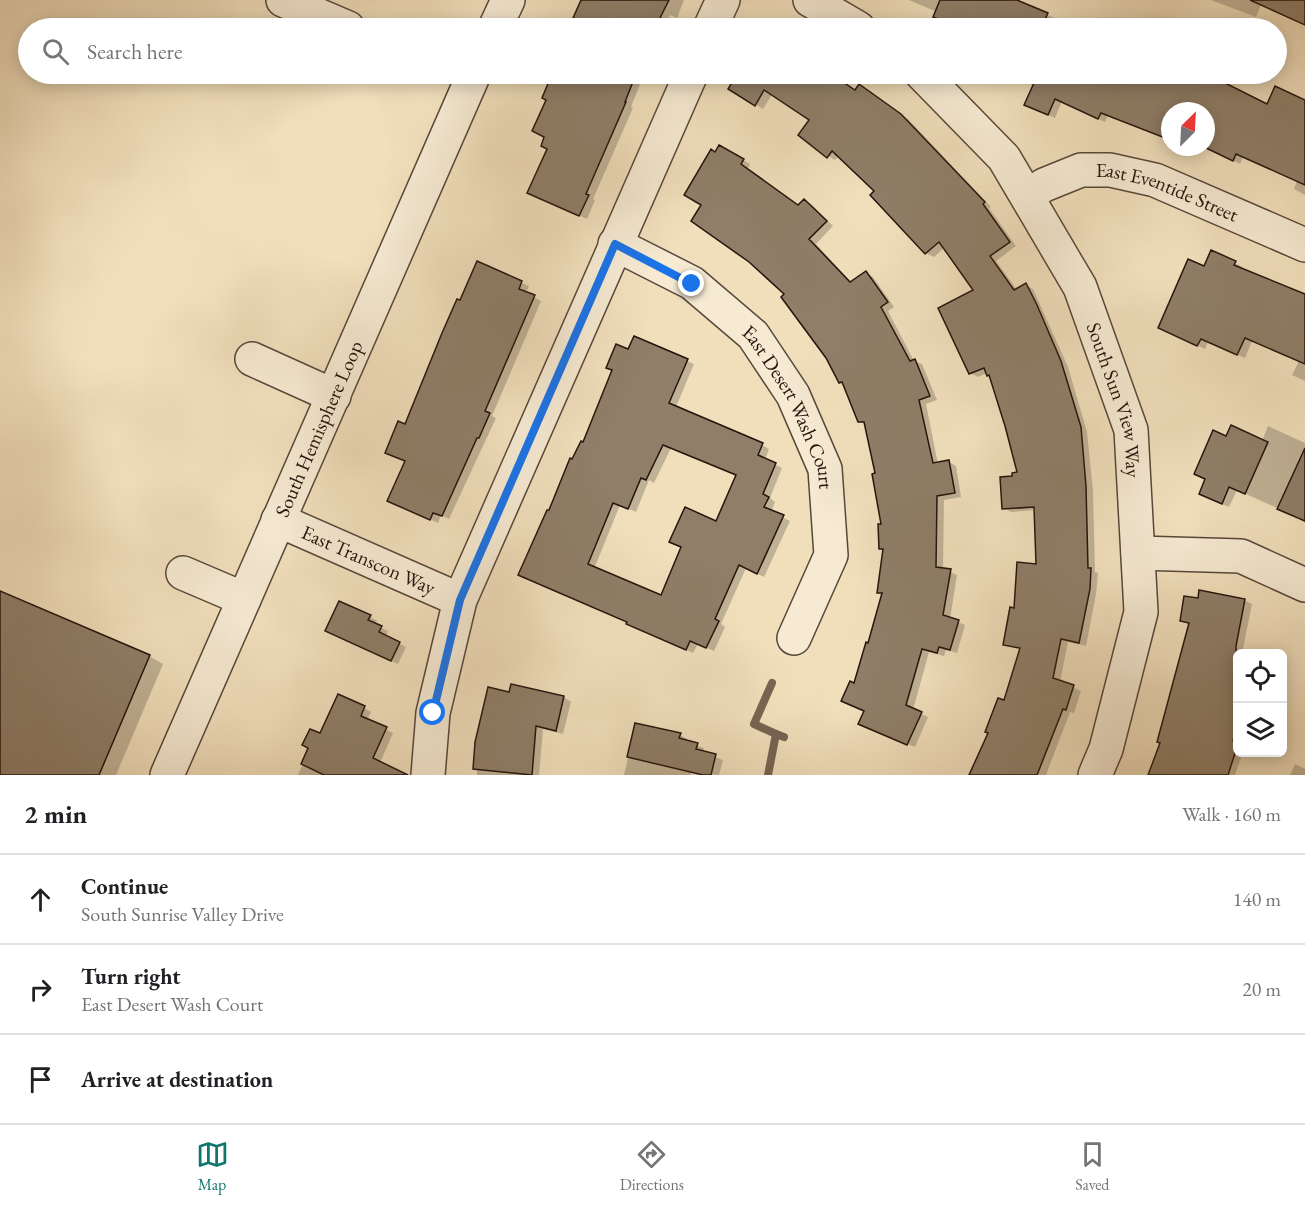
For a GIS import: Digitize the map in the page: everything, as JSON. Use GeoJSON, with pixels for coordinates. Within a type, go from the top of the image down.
{"type":"FeatureCollection","features":[{"type":"Feature","properties":{"kind":"street"},"geometry":{"type":"LineString","coordinates":[[283,0],[325,18]]}},
{"type":"Feature","properties":{"kind":"street"},"geometry":{"type":"LineString","coordinates":[[500,18],[508,0]]}},
{"type":"Feature","properties":{"kind":"street"},"geometry":{"type":"LineString","coordinates":[[715,18],[723,0]]}},
{"type":"Feature","properties":{"kind":"street"},"geometry":{"type":"LineString","coordinates":[[810,0],[841,18]]}},
{"type":"Feature","properties":{"kind":"street","name":"South Hemisphere Loop"},"geometry":{"type":"LineString","coordinates":[[167,775],[334,396],[462,84]]}},
{"type":"Feature","properties":{"kind":"street"},"geometry":{"type":"LineString","coordinates":[[428,775],[433,713],[460,600],[687,84]]}},
{"type":"Feature","properties":{"kind":"street","name":"South Sun View Way"},"geometry":{"type":"LineString","coordinates":[[932,84],[1005,158],[1080,286],[1131,430],[1141,612],[1106,749],[1095,775]]}},
{"type":"Feature","properties":{"kind":"street","name":"East Eventide Street"},"geometry":{"type":"LineString","coordinates":[[1027,196],[1044,185],[1081,170],[1110,170],[1155,180],[1305,245]]}},
{"type":"Feature","properties":{"kind":"street","name":"East Desert Wash Court"},"geometry":{"type":"LineString","coordinates":[[615,244],[692,284],[753,335],[793,395],[825,469],[831,555],[794,638]]}},
{"type":"Feature","properties":{"kind":"street"},"geometry":{"type":"LineString","coordinates":[[252,359],[334,396]]}},
{"type":"Feature","properties":{"kind":"street","name":"East Transcon Way"},"geometry":{"type":"LineString","coordinates":[[278,520],[460,600]]}},
{"type":"Feature","properties":{"kind":"street"},"geometry":{"type":"LineString","coordinates":[[1138,553],[1241,556],[1305,585]]}},
{"type":"Feature","properties":{"kind":"street"},"geometry":{"type":"LineString","coordinates":[[183,573],[244,599]]}},
{"type":"Feature","properties":{"kind":"building"},"geometry":{"type":"Polygon","coordinates":[[[581,0],[669,0],[660,18],[573,18],[581,0]]]}},
{"type":"Feature","properties":{"kind":"building"},"geometry":{"type":"Polygon","coordinates":[[[940,0],[1017,0],[1048,13],[1046,18],[933,17],[940,0]]]}},
{"type":"Feature","properties":{"kind":"building"},"geometry":{"type":"Polygon","coordinates":[[[1250,0],[1305,0],[1305,25],[1250,0]]]}},
{"type":"Feature","properties":{"kind":"building"},"geometry":{"type":"Polygon","coordinates":[[[548,84],[632,84],[579,216],[527,193],[547,149],[541,146],[544,137],[532,131],[546,100],[542,98],[548,84]]]}},
{"type":"Feature","properties":{"kind":"building"},"geometry":{"type":"Polygon","coordinates":[[[731,84],[846,84],[855,90],[859,84],[901,114],[985,202],[983,204],[1010,242],[990,256],[1014,290],[1026,283],[1061,361],[1081,427],[1086,486],[1088,568],[1091,568],[1090,589],[1079,643],[1061,639],[1053,678],[1074,685],[1066,710],[1063,709],[1037,775],[969,775],[988,733],[985,732],[998,698],[1004,700],[1020,648],[1003,645],[1010,607],[1014,608],[1017,562],[1036,564],[1034,507],[1002,509],[1000,477],[1012,476],[1012,473],[1017,472],[989,375],[987,376],[984,368],[969,374],[938,308],[973,290],[939,242],[925,254],[870,195],[874,191],[832,151],[827,158],[798,135],[809,120],[764,90],[755,106],[728,89],[731,84]]]}},
{"type":"Feature","properties":{"kind":"building"},"geometry":{"type":"Polygon","coordinates":[[[1033,84],[1227,84],[1267,104],[1275,86],[1305,100],[1305,185],[1236,154],[1233,161],[1215,152],[1215,102],[1161,102],[1161,136],[1101,113],[1098,119],[1055,99],[1048,115],[1024,105],[1033,84]]]}},
{"type":"Feature","properties":{"kind":"building"},"geometry":{"type":"Polygon","coordinates":[[[719,145],[744,159],[741,164],[798,205],[804,199],[827,221],[809,239],[850,282],[866,271],[888,302],[881,307],[910,361],[915,359],[930,396],[919,400],[933,463],[949,460],[955,493],[937,496],[936,567],[951,569],[943,615],[959,620],[950,650],[939,647],[937,653],[922,649],[906,705],[922,712],[907,745],[858,724],[864,711],[841,701],[850,681],[854,683],[882,593],[877,593],[883,549],[879,549],[878,524],[881,524],[872,474],[875,473],[864,422],[858,422],[842,382],[839,383],[826,358],[781,297],[784,294],[749,262],[691,221],[701,205],[684,195],[711,149],[715,152],[719,145]]]}},
{"type":"Feature","properties":{"kind":"building"},"geometry":{"type":"Polygon","coordinates":[[[1211,250],[1236,261],[1234,265],[1305,294],[1305,364],[1245,338],[1237,355],[1201,339],[1197,346],[1158,328],[1188,259],[1204,266],[1211,250]]]}},
{"type":"Feature","properties":{"kind":"building"},"geometry":{"type":"Polygon","coordinates":[[[477,261],[522,281],[519,289],[535,295],[485,411],[490,413],[479,438],[477,438],[442,516],[433,513],[430,520],[387,501],[405,461],[385,453],[398,421],[405,424],[457,299],[460,300],[477,261]]]}},
{"type":"Feature","properties":{"kind":"building"},"geometry":{"type":"Polygon","coordinates":[[[634,336],[688,359],[669,403],[763,443],[758,455],[776,463],[763,494],[769,497],[764,507],[784,515],[757,574],[739,565],[715,619],[719,621],[706,648],[690,641],[686,650],[518,575],[547,510],[549,510],[570,458],[572,459],[581,441],[583,442],[612,370],[606,368],[616,344],[628,349],[634,336]],[[663,445],[646,480],[641,478],[628,509],[613,503],[588,564],[661,595],[681,547],[669,542],[685,507],[716,521],[736,475],[663,445]]]}},
{"type":"Feature","properties":{"kind":"building"},"geometry":{"type":"Polygon","coordinates":[[[1231,425],[1268,442],[1245,494],[1229,487],[1222,504],[1199,494],[1205,479],[1194,474],[1213,430],[1226,436],[1231,425]]]}},
{"type":"Feature","properties":{"kind":"building"},"geometry":{"type":"Polygon","coordinates":[[[1305,448],[1305,521],[1277,509],[1305,448]]]}},
{"type":"Feature","properties":{"kind":"building"},"geometry":{"type":"Polygon","coordinates":[[[1199,590],[1245,599],[1236,649],[1233,649],[1234,757],[1228,775],[1148,775],[1160,743],[1157,742],[1189,623],[1180,621],[1184,596],[1198,598],[1199,590]]]}},
{"type":"Feature","properties":{"kind":"building"},"geometry":{"type":"Polygon","coordinates":[[[0,591],[150,655],[99,775],[0,775],[0,591]]]}},
{"type":"Feature","properties":{"kind":"building"},"geometry":{"type":"Polygon","coordinates":[[[339,601],[371,615],[368,620],[382,626],[379,632],[400,642],[391,661],[325,631],[339,601]]]}},
{"type":"Feature","properties":{"kind":"building"},"geometry":{"type":"Polygon","coordinates":[[[511,684],[564,696],[556,731],[536,726],[532,775],[473,769],[475,742],[488,687],[509,692],[511,684]]]}},
{"type":"Feature","properties":{"kind":"building"},"geometry":{"type":"Polygon","coordinates":[[[338,694],[365,706],[361,716],[387,727],[373,758],[408,775],[324,775],[301,764],[308,748],[302,745],[310,729],[320,733],[338,694]]]}},
{"type":"Feature","properties":{"kind":"building"},"geometry":{"type":"Polygon","coordinates":[[[635,723],[681,733],[679,738],[698,743],[696,749],[716,754],[711,775],[627,757],[635,723]]]}},
{"type":"Feature","properties":{"kind":"waterway"},"geometry":{"type":"LineString","coordinates":[[772,683],[754,724],[776,734]]}},
{"type":"Feature","properties":{"kind":"waterway"},"geometry":{"type":"LineString","coordinates":[[768,775],[776,734],[784,737]]}},
{"type":"Feature","properties":{"kind":"route"},"geometry":{"type":"LineString","coordinates":[[433,713],[460,600],[615,244],[692,284]]}}]}
